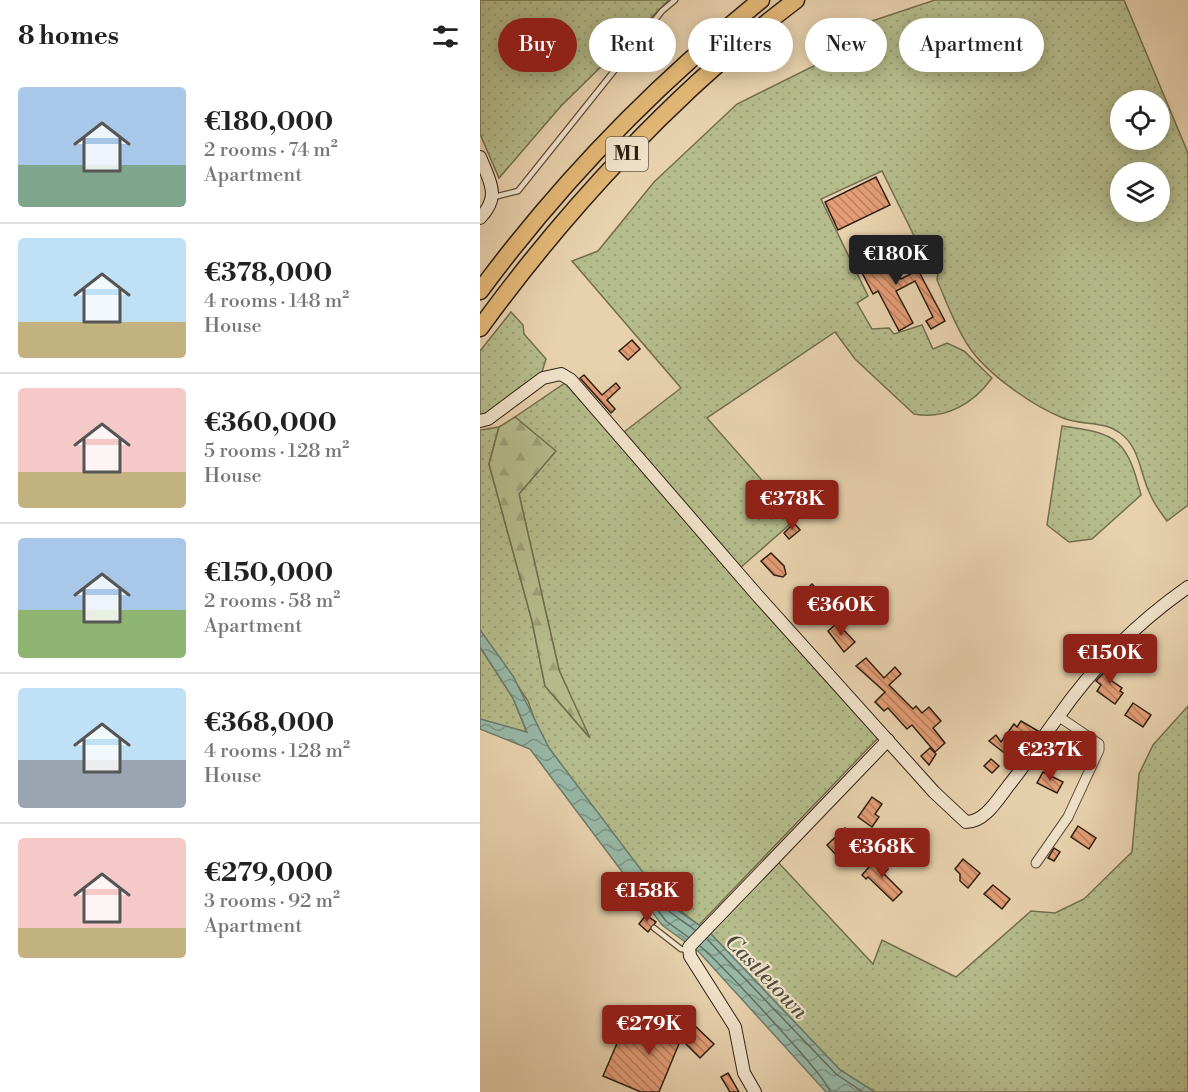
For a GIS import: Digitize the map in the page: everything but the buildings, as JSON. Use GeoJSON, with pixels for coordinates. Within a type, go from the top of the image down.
{"type":"FeatureCollection","features":[{"type":"Feature","properties":{"kind":"highway","name":"M1"},"geometry":{"type":"LineString","coordinates":[[480,291],[552,200],[616,132],[702,51],[761,0]]}},
{"type":"Feature","properties":{"kind":"highway","name":"M1"},"geometry":{"type":"LineString","coordinates":[[480,328],[547,243],[629,152],[687,94],[796,0]]}},
{"type":"Feature","properties":{"kind":"street"},"geometry":{"type":"LineString","coordinates":[[480,157],[491,184],[492,201],[480,218]]}},
{"type":"Feature","properties":{"kind":"street"},"geometry":{"type":"LineString","coordinates":[[480,421],[495,414],[543,378],[561,375],[571,380],[757,595],[957,817],[966,822],[975,822],[983,816],[1021,771],[1058,716],[1093,671],[1138,627],[1188,587]]}},
{"type":"Feature","properties":{"kind":"street"},"geometry":{"type":"LineString","coordinates":[[1036,862],[1068,817],[1100,750],[1099,744],[1058,716]]}},
{"type":"Feature","properties":{"kind":"street"},"geometry":{"type":"LineString","coordinates":[[755,1092],[744,1073],[735,1027],[689,949],[715,919],[888,740]]}},
{"type":"Feature","properties":{"kind":"lane"},"geometry":{"type":"LineString","coordinates":[[492,201],[518,192],[662,11],[675,0]]}},
{"type":"Feature","properties":{"kind":"lane"},"geometry":{"type":"LineString","coordinates":[[654,928],[681,950],[689,949]]}},
{"type":"Feature","properties":{"kind":"green space"},"geometry":{"type":"Polygon","coordinates":[[[480,0],[669,0],[651,18],[589,18],[589,72],[596,72],[561,106],[499,178],[480,134],[480,0]]]}},
{"type":"Feature","properties":{"kind":"green space"},"geometry":{"type":"Polygon","coordinates":[[[935,0],[1124,0],[1162,90],[1110,90],[1110,150],[1170,150],[1170,110],[1188,153],[1188,505],[1167,521],[1152,498],[1136,453],[1120,433],[1107,426],[1070,420],[1051,413],[1012,388],[987,368],[964,339],[937,280],[938,272],[929,266],[882,171],[821,199],[868,296],[857,303],[872,329],[889,328],[894,334],[922,325],[933,349],[947,343],[964,351],[992,378],[977,395],[958,408],[937,414],[914,414],[855,359],[835,332],[707,418],[796,519],[740,568],[624,432],[681,388],[572,261],[598,251],[654,182],[737,104],[805,70],[887,72],[887,18],[881,18],[935,0]]]}},
{"type":"Feature","properties":{"kind":"green space"},"geometry":{"type":"Polygon","coordinates":[[[511,312],[523,325],[524,334],[546,359],[541,375],[486,414],[480,415],[480,351],[511,312]]]}},
{"type":"Feature","properties":{"kind":"green space"},"geometry":{"type":"Polygon","coordinates":[[[565,383],[878,738],[699,925],[655,887],[617,843],[540,735],[528,701],[480,630],[480,430],[499,427],[489,464],[532,621],[545,686],[588,736],[559,670],[519,494],[555,451],[515,417],[565,383]]]}},
{"type":"Feature","properties":{"kind":"green space"},"geometry":{"type":"Polygon","coordinates":[[[515,417],[556,451],[519,494],[559,670],[590,738],[545,686],[532,621],[489,464],[499,427],[515,417]]]}},
{"type":"Feature","properties":{"kind":"green space"},"geometry":{"type":"Polygon","coordinates":[[[1062,426],[1096,432],[1117,442],[1131,462],[1141,495],[1092,539],[1069,542],[1047,525],[1062,426]]]}},
{"type":"Feature","properties":{"kind":"green space"},"geometry":{"type":"Polygon","coordinates":[[[480,647],[513,698],[527,733],[480,719],[480,647]]]}},
{"type":"Feature","properties":{"kind":"green space"},"geometry":{"type":"Polygon","coordinates":[[[1188,706],[1188,1092],[875,1092],[840,1070],[710,933],[778,862],[873,964],[882,940],[956,977],[1031,911],[1055,913],[1084,899],[1132,852],[1139,774],[1153,745],[1188,706]]]}},
{"type":"Feature","properties":{"kind":"water"},"geometry":{"type":"Polygon","coordinates":[[[480,630],[513,676],[549,748],[648,879],[673,907],[710,933],[840,1070],[875,1092],[826,1092],[699,952],[662,925],[530,749],[480,729],[480,719],[527,732],[513,698],[480,647],[480,630]]]}},
{"type":"Feature","properties":{"kind":"water label","name":"Castletown"},"geometry":{"type":"Point","coordinates":[766,977]}}]}
